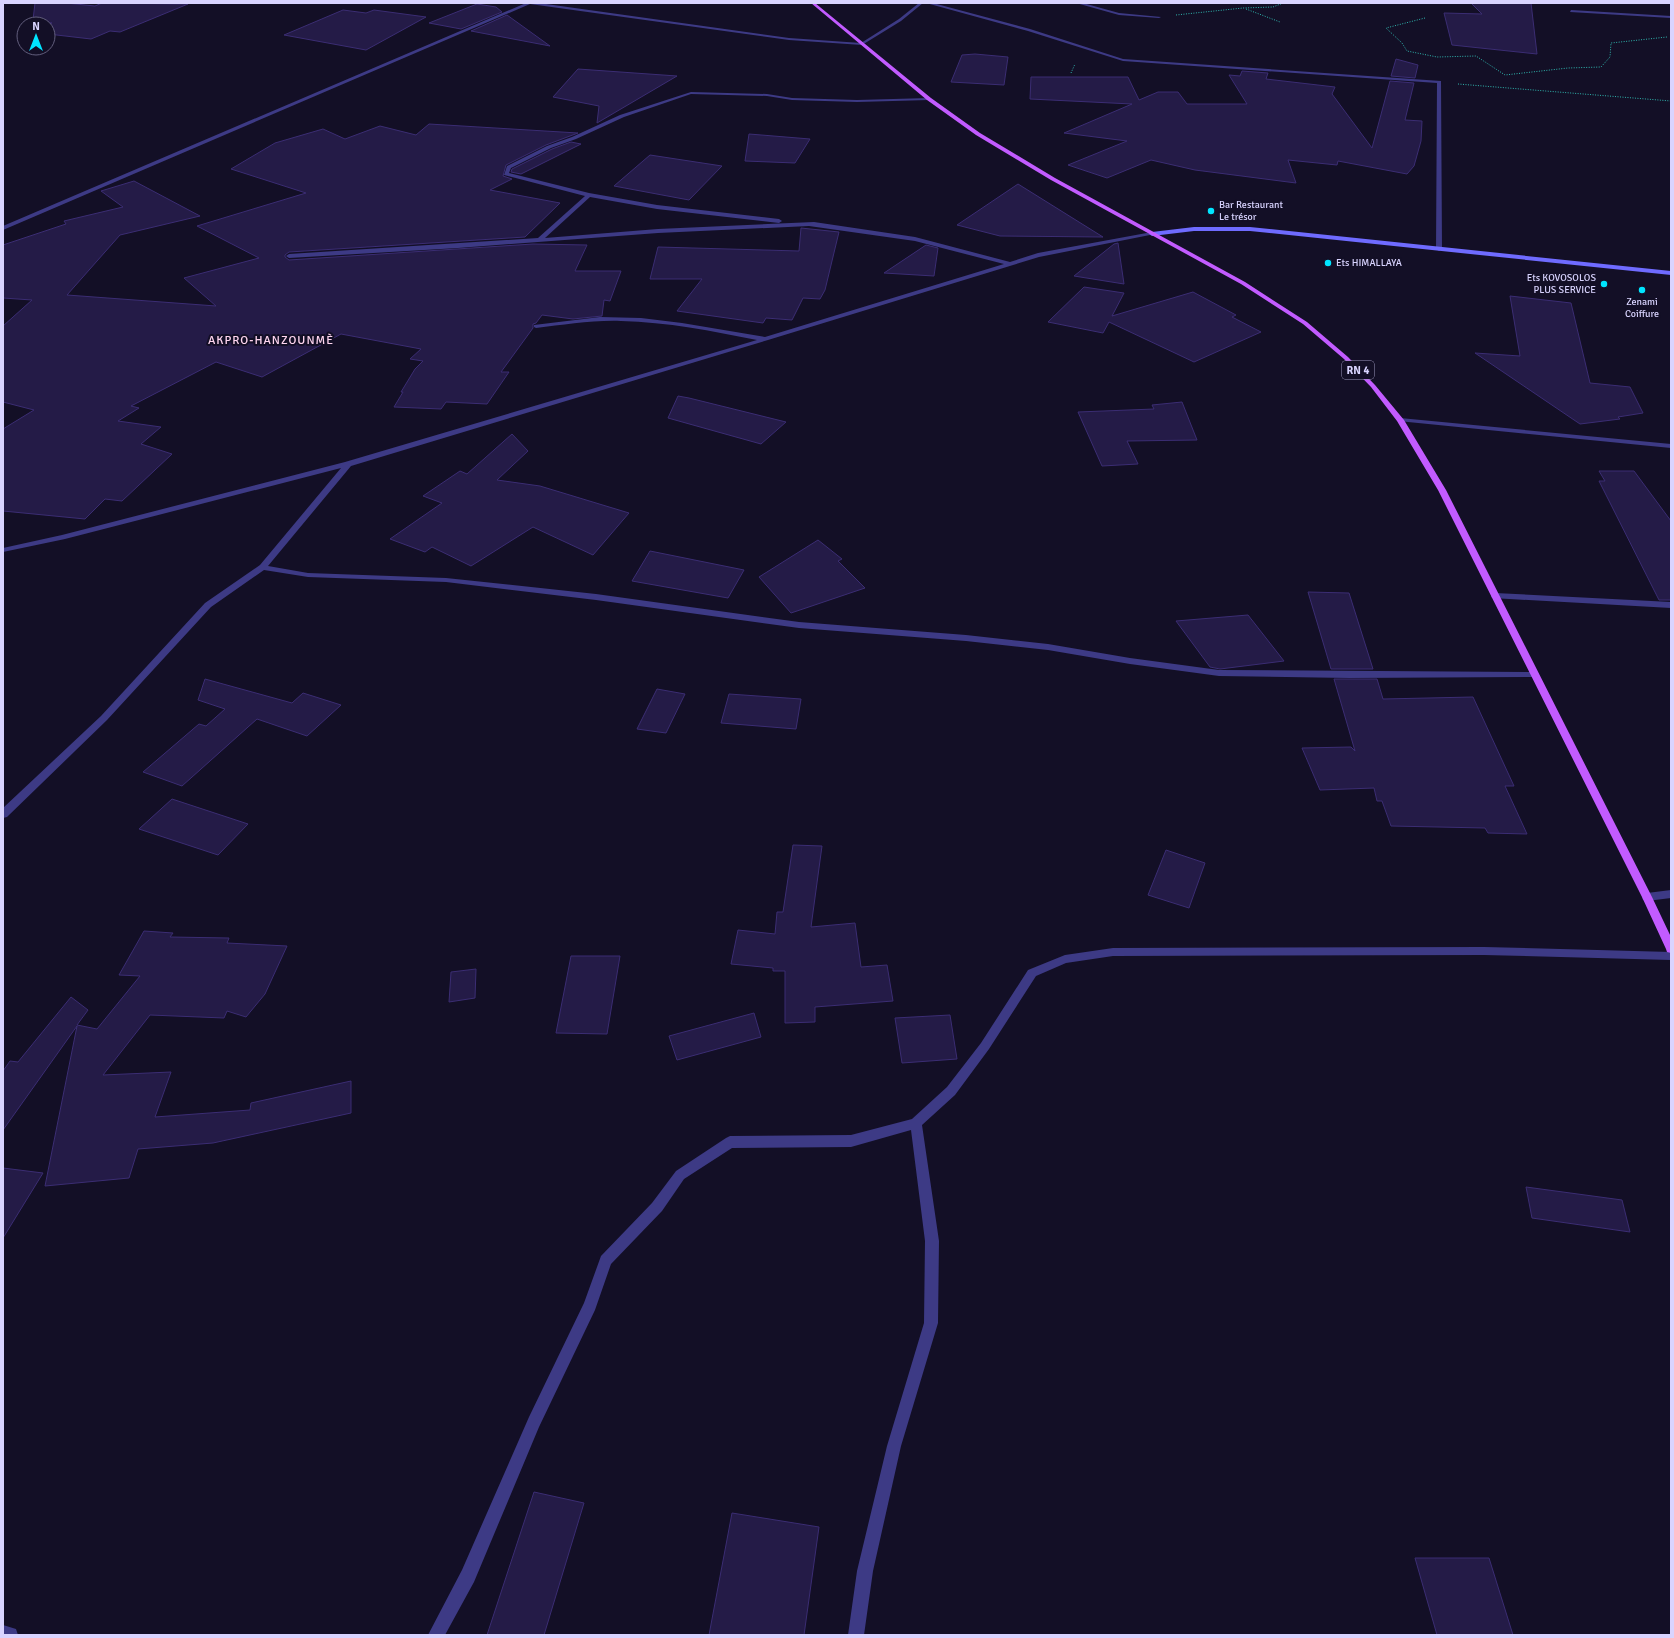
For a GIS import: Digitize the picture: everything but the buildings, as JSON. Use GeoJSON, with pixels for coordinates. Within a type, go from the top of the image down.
{"type":"FeatureCollection","features":[{"type":"Feature","properties":{"kind":"main road","name":"RN 4"},"geometry":{"type":"LineString","coordinates":[[813,3],[929,99],[984,138],[1053,179],[1243,283],[1304,323],[1346,358],[1373,386],[1400,420],[1442,490],[1647,897],[1671,949]]}},
{"type":"Feature","properties":{"kind":"main road"},"geometry":{"type":"LineString","coordinates":[[1152,234],[1194,229],[1221,228],[1250,230],[1671,273]]}},
{"type":"Feature","properties":{"kind":"street"},"geometry":{"type":"LineString","coordinates":[[3,228],[530,3],[789,39],[862,44],[900,20],[921,3]]}},
{"type":"Feature","properties":{"kind":"street"},"geometry":{"type":"LineString","coordinates":[[928,3],[1058,39],[1123,60],[1439,82],[1439,249]]}},
{"type":"Feature","properties":{"kind":"street"},"geometry":{"type":"LineString","coordinates":[[1078,3],[1119,14],[1159,17]]}},
{"type":"Feature","properties":{"kind":"street"},"geometry":{"type":"LineString","coordinates":[[1571,11],[1671,17]]}},
{"type":"Feature","properties":{"kind":"street"},"geometry":{"type":"LineString","coordinates":[[929,99],[792,99],[767,95],[691,93],[622,116],[574,138],[549,147],[509,167],[506,174],[589,195],[657,207],[814,224],[915,238],[1010,263]]}},
{"type":"Feature","properties":{"kind":"street"},"geometry":{"type":"LineString","coordinates":[[539,240],[589,195]]}},
{"type":"Feature","properties":{"kind":"street"},"geometry":{"type":"LineString","coordinates":[[289,256],[658,231],[814,224]]}},
{"type":"Feature","properties":{"kind":"street"},"geometry":{"type":"LineString","coordinates":[[3,550],[62,537],[348,464],[766,339],[1038,255],[1152,234]]}},
{"type":"Feature","properties":{"kind":"street"},"geometry":{"type":"LineString","coordinates":[[536,326],[599,319],[648,320],[685,324],[766,339]]}},
{"type":"Feature","properties":{"kind":"street"},"geometry":{"type":"LineString","coordinates":[[1400,420],[1671,446]]}},
{"type":"Feature","properties":{"kind":"street"},"geometry":{"type":"LineString","coordinates":[[3,814],[104,718],[208,605],[263,567],[348,464]]}},
{"type":"Feature","properties":{"kind":"street"},"geometry":{"type":"LineString","coordinates":[[263,567],[308,575],[446,580],[596,597],[799,625],[966,638],[1048,647],[1130,661],[1219,673],[1535,675]]}},
{"type":"Feature","properties":{"kind":"street"},"geometry":{"type":"LineString","coordinates":[[1495,596],[1671,605]]}},
{"type":"Feature","properties":{"kind":"street"},"geometry":{"type":"LineString","coordinates":[[1647,897],[1671,894]]}},
{"type":"Feature","properties":{"kind":"street"},"geometry":{"type":"LineString","coordinates":[[436,1635],[468,1576],[534,1422],[590,1305],[606,1260],[657,1207],[680,1175],[730,1142],[851,1141],[916,1123],[951,1090],[986,1046],[1032,973],[1065,959],[1114,952],[1484,951],[1671,956]]}},
{"type":"Feature","properties":{"kind":"street"},"geometry":{"type":"LineString","coordinates":[[856,1635],[865,1571],[892,1454],[931,1323],[932,1242],[916,1123]]}},
{"type":"Feature","properties":{"kind":"street"},"geometry":{"type":"LineString","coordinates":[[3,1633],[10,1635]]}},
{"type":"Feature","properties":{"kind":"path"},"geometry":{"type":"LineString","coordinates":[[1243,8],[1280,22]]}},
{"type":"Feature","properties":{"kind":"path"},"geometry":{"type":"LineString","coordinates":[[1425,18],[1386,28],[1402,43],[1407,51],[1438,57],[1476,56],[1505,75],[1568,68],[1601,67],[1610,57],[1611,43],[1671,37]]}},
{"type":"Feature","properties":{"kind":"path"},"geometry":{"type":"LineString","coordinates":[[1439,82],[1671,101]]}},
{"type":"Feature","properties":{"kind":"place","name":"Bar Restaurant Le trésor"},"geometry":{"type":"Point","coordinates":[1211,211]}},
{"type":"Feature","properties":{"kind":"place","name":"Ets HIMALLAYA"},"geometry":{"type":"Point","coordinates":[1328,263]}},
{"type":"Feature","properties":{"kind":"place","name":"Ets KOVOSOLOS PLUS SERVICE"},"geometry":{"type":"Point","coordinates":[1604,284]}},
{"type":"Feature","properties":{"kind":"place","name":"Zenami Coiffure"},"geometry":{"type":"Point","coordinates":[1642,290]}},
{"type":"Feature","properties":{"kind":"district","name":"AKPRO-HANZOUNMÈ"},"geometry":{"type":"Point","coordinates":[271,340]}}]}
